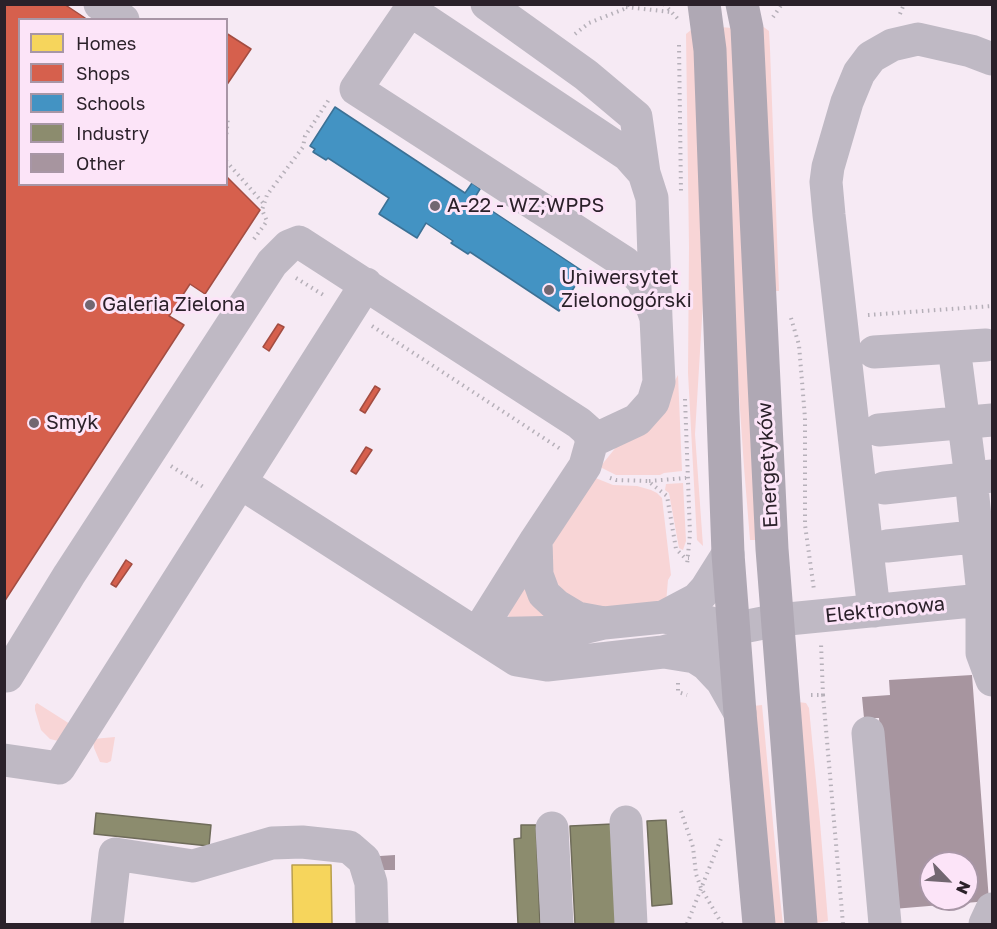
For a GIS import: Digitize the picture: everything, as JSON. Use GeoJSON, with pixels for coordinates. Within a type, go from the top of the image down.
{"type":"FeatureCollection","features":[{"type":"Feature","properties":{"kind":"main road"},"geometry":{"type":"LineString","coordinates":[[691,12],[710,50],[728,554],[759,924]]}},
{"type":"Feature","properties":{"kind":"main road","name":"Energetyków"},"geometry":{"type":"LineString","coordinates":[[748,12],[772,549],[801,924]]}},
{"type":"Feature","properties":{"kind":"street"},"geometry":{"type":"LineString","coordinates":[[100,4],[120,18]]}},
{"type":"Feature","properties":{"kind":"street"},"geometry":{"type":"LineString","coordinates":[[488,4],[586,75],[636,117],[644,173],[652,198],[659,382],[653,402],[637,420],[578,446]]}},
{"type":"Feature","properties":{"kind":"street"},"geometry":{"type":"LineString","coordinates":[[644,173],[628,155],[411,7],[356,89],[624,262],[643,281],[656,318]]}},
{"type":"Feature","properties":{"kind":"street"},"geometry":{"type":"LineString","coordinates":[[874,611],[840,318],[826,182],[828,167],[847,102],[859,73],[871,57],[882,49],[918,39],[971,51],[993,59]]}},
{"type":"Feature","properties":{"kind":"street"},"geometry":{"type":"LineString","coordinates":[[7,676],[69,575],[272,263],[289,246],[299,242],[579,423],[588,431],[578,446]]}},
{"type":"Feature","properties":{"kind":"street"},"geometry":{"type":"LineString","coordinates":[[4,760],[59,768],[366,284]]}},
{"type":"Feature","properties":{"kind":"street"},"geometry":{"type":"LineString","coordinates":[[873,352],[970,346],[982,477],[988,599],[982,653],[993,680]]}},
{"type":"Feature","properties":{"kind":"street"},"geometry":{"type":"LineString","coordinates":[[879,430],[978,422]]}},
{"type":"Feature","properties":{"kind":"street"},"geometry":{"type":"LineString","coordinates":[[477,634],[585,466],[578,446]]}},
{"type":"Feature","properties":{"kind":"street"},"geometry":{"type":"LineString","coordinates":[[884,488],[982,477]]}},
{"type":"Feature","properties":{"kind":"street"},"geometry":{"type":"LineString","coordinates":[[241,483],[517,660],[547,665],[663,652],[709,640],[733,629]]}},
{"type":"Feature","properties":{"kind":"street"},"geometry":{"type":"LineString","coordinates":[[887,546],[984,536]]}},
{"type":"Feature","properties":{"kind":"street"},"geometry":{"type":"LineString","coordinates":[[536,540],[537,575],[544,594],[557,606],[578,618],[604,623]]}},
{"type":"Feature","properties":{"kind":"street"},"geometry":{"type":"LineString","coordinates":[[663,617],[697,598],[706,589],[728,554]]}},
{"type":"Feature","properties":{"kind":"street","name":"Elektronowa"},"geometry":{"type":"LineString","coordinates":[[733,629],[778,620],[988,599]]}},
{"type":"Feature","properties":{"kind":"street"},"geometry":{"type":"LineString","coordinates":[[477,634],[566,632],[604,623],[663,617],[707,622],[733,629]]}},
{"type":"Feature","properties":{"kind":"street"},"geometry":{"type":"LineString","coordinates":[[663,652],[694,657],[706,664],[722,681],[740,713]]}},
{"type":"Feature","properties":{"kind":"street"},"geometry":{"type":"LineString","coordinates":[[868,733],[885,924]]}},
{"type":"Feature","properties":{"kind":"street"},"geometry":{"type":"LineString","coordinates":[[626,822],[631,924]]}},
{"type":"Feature","properties":{"kind":"street"},"geometry":{"type":"LineString","coordinates":[[552,828],[557,924]]}},
{"type":"Feature","properties":{"kind":"street"},"geometry":{"type":"LineString","coordinates":[[107,924],[115,854],[193,866],[272,843],[302,842],[349,847],[364,860],[371,883],[372,924]]}},
{"type":"Feature","properties":{"kind":"street"},"geometry":{"type":"LineString","coordinates":[[985,924],[993,909]]}},
{"type":"Feature","properties":{"kind":"path"},"geometry":{"type":"LineString","coordinates":[[664,4],[671,12]]}},
{"type":"Feature","properties":{"kind":"path"},"geometry":{"type":"LineString","coordinates":[[555,52],[589,22],[627,6],[671,12],[691,12]]}},
{"type":"Feature","properties":{"kind":"path"},"geometry":{"type":"LineString","coordinates":[[248,247],[267,221],[262,210],[267,195],[303,147],[305,136],[334,93]]}},
{"type":"Feature","properties":{"kind":"path"},"geometry":{"type":"LineString","coordinates":[[228,163],[264,204]]}},
{"type":"Feature","properties":{"kind":"path"},"geometry":{"type":"LineString","coordinates":[[292,275],[329,299]]}},
{"type":"Feature","properties":{"kind":"path"},"geometry":{"type":"LineString","coordinates":[[840,318],[993,306]]}},
{"type":"Feature","properties":{"kind":"path"},"geometry":{"type":"LineString","coordinates":[[789,311],[799,345],[805,418],[805,525],[815,598]]}},
{"type":"Feature","properties":{"kind":"path"},"geometry":{"type":"LineString","coordinates":[[369,324],[578,446]]}},
{"type":"Feature","properties":{"kind":"path"},"geometry":{"type":"LineString","coordinates":[[169,465],[208,490]]}},
{"type":"Feature","properties":{"kind":"path"},"geometry":{"type":"LineString","coordinates":[[606,476],[616,480],[648,481],[687,478]]}},
{"type":"Feature","properties":{"kind":"path"},"geometry":{"type":"LineString","coordinates":[[648,481],[667,496],[676,549],[684,558]]}},
{"type":"Feature","properties":{"kind":"path"},"geometry":{"type":"LineString","coordinates":[[821,637],[823,695],[843,924]]}},
{"type":"Feature","properties":{"kind":"path"},"geometry":{"type":"LineString","coordinates":[[678,692],[687,695]]}},
{"type":"Feature","properties":{"kind":"path"},"geometry":{"type":"LineString","coordinates":[[810,695],[823,695]]}},
{"type":"Feature","properties":{"kind":"path"},"geometry":{"type":"LineString","coordinates":[[681,811],[693,847],[696,874],[701,888],[722,924]]}},
{"type":"Feature","properties":{"kind":"path"},"geometry":{"type":"LineString","coordinates":[[687,924],[723,832]]}},
{"type":"Feature","properties":{"kind":"shaded area"},"geometry":{"type":"Polygon","coordinates":[[[761,25],[769,31],[779,291],[768,291],[761,25]]]}},
{"type":"Feature","properties":{"kind":"shaded area"},"geometry":{"type":"Polygon","coordinates":[[[719,27],[733,28],[759,540],[750,540],[744,467],[727,220],[719,27]]]}},
{"type":"Feature","properties":{"kind":"shaded area"},"geometry":{"type":"Polygon","coordinates":[[[691,30],[694,32],[703,302],[695,434],[703,546],[697,540],[688,373],[686,34],[691,30]]]}},
{"type":"Feature","properties":{"kind":"shaded area"},"geometry":{"type":"Polygon","coordinates":[[[678,375],[682,471],[660,475],[616,475],[600,467],[668,393],[678,375]]]}},
{"type":"Feature","properties":{"kind":"shaded area"},"geometry":{"type":"Polygon","coordinates":[[[593,477],[613,485],[637,486],[651,490],[662,498],[671,575],[668,580],[666,603],[584,612],[547,573],[554,538],[593,477]]]}},
{"type":"Feature","properties":{"kind":"shaded area"},"geometry":{"type":"Polygon","coordinates":[[[683,483],[686,541],[683,550],[679,548],[669,493],[665,490],[666,484],[683,483]]]}},
{"type":"Feature","properties":{"kind":"shaded area"},"geometry":{"type":"Polygon","coordinates":[[[528,578],[556,621],[508,616],[528,578]]]}},
{"type":"Feature","properties":{"kind":"shaded area"},"geometry":{"type":"Polygon","coordinates":[[[798,702],[806,703],[809,708],[820,822],[828,921],[817,923],[798,702]]]}},
{"type":"Feature","properties":{"kind":"shaded area"},"geometry":{"type":"Polygon","coordinates":[[[37,703],[70,724],[58,741],[50,739],[41,730],[35,710],[37,703]]]}},
{"type":"Feature","properties":{"kind":"shaded area"},"geometry":{"type":"Polygon","coordinates":[[[762,705],[783,924],[772,924],[753,706],[762,705]]]}},
{"type":"Feature","properties":{"kind":"shaded area"},"geometry":{"type":"Polygon","coordinates":[[[115,737],[111,761],[100,762],[93,739],[115,737]]]}},
{"type":"Feature","properties":{"kind":"building: Homes"},"geometry":{"type":"Polygon","coordinates":[[[292,865],[331,865],[332,924],[293,924],[292,865]]]}},
{"type":"Feature","properties":{"kind":"building: Shops","name":"Galeria Zielona"},"geometry":{"type":"Polygon","coordinates":[[[4,4],[64,4],[85,18],[18,18],[18,186],[228,186],[228,178],[260,210],[205,294],[190,284],[169,316],[184,325],[4,602],[4,4]]]}},
{"type":"Feature","properties":{"kind":"building: Shops"},"geometry":{"type":"Polygon","coordinates":[[[228,34],[251,49],[228,83],[228,34]]]}},
{"type":"Feature","properties":{"kind":"building: Shops"},"geometry":{"type":"Polygon","coordinates":[[[278,324],[284,327],[269,351],[263,347],[278,324]]]}},
{"type":"Feature","properties":{"kind":"building: Shops"},"geometry":{"type":"Polygon","coordinates":[[[375,386],[380,389],[365,413],[360,410],[375,386]]]}},
{"type":"Feature","properties":{"kind":"building: Shops"},"geometry":{"type":"Polygon","coordinates":[[[366,447],[372,450],[356,474],[351,471],[366,447]]]}},
{"type":"Feature","properties":{"kind":"building: Shops"},"geometry":{"type":"Polygon","coordinates":[[[126,560],[132,564],[116,587],[111,584],[126,560]]]}},
{"type":"Feature","properties":{"kind":"building: Schools","name":"A-22 - WZ;WPPS"},"geometry":{"type":"Polygon","coordinates":[[[335,107],[465,193],[472,183],[480,189],[474,199],[584,272],[559,311],[470,252],[468,254],[451,243],[453,241],[426,223],[417,238],[379,214],[389,198],[328,158],[326,160],[313,152],[315,149],[310,146],[335,107]]]}},
{"type":"Feature","properties":{"kind":"building: Industry"},"geometry":{"type":"Polygon","coordinates":[[[96,813],[211,825],[209,846],[94,834],[96,813]]]}},
{"type":"Feature","properties":{"kind":"building: Industry"},"geometry":{"type":"Polygon","coordinates":[[[666,820],[672,904],[652,906],[647,821],[666,820]]]}},
{"type":"Feature","properties":{"kind":"building: Industry"},"geometry":{"type":"Polygon","coordinates":[[[613,824],[617,924],[575,924],[570,826],[613,824]]]}},
{"type":"Feature","properties":{"kind":"building: Industry"},"geometry":{"type":"Polygon","coordinates":[[[521,825],[536,825],[540,924],[518,924],[514,839],[521,838],[521,825]]]}},
{"type":"Feature","properties":{"kind":"building: Other"},"geometry":{"type":"Polygon","coordinates":[[[972,675],[989,901],[979,902],[979,851],[919,851],[919,907],[893,909],[879,718],[864,718],[862,697],[890,695],[889,680],[972,675]]]}},
{"type":"Feature","properties":{"kind":"building: Other"},"geometry":{"type":"Polygon","coordinates":[[[395,855],[395,870],[380,870],[380,856],[395,855]]]}},
{"type":"Feature","properties":{"kind":"place","name":"A-22 - WZ;WPPS"},"geometry":{"type":"Point","coordinates":[435,206]}},
{"type":"Feature","properties":{"kind":"place","name":"Uniwersytet Zielonogórski"},"geometry":{"type":"Point","coordinates":[549,290]}},
{"type":"Feature","properties":{"kind":"place","name":"Galeria Zielona"},"geometry":{"type":"Point","coordinates":[90,305]}},
{"type":"Feature","properties":{"kind":"place","name":"Smyk"},"geometry":{"type":"Point","coordinates":[34,423]}}]}
